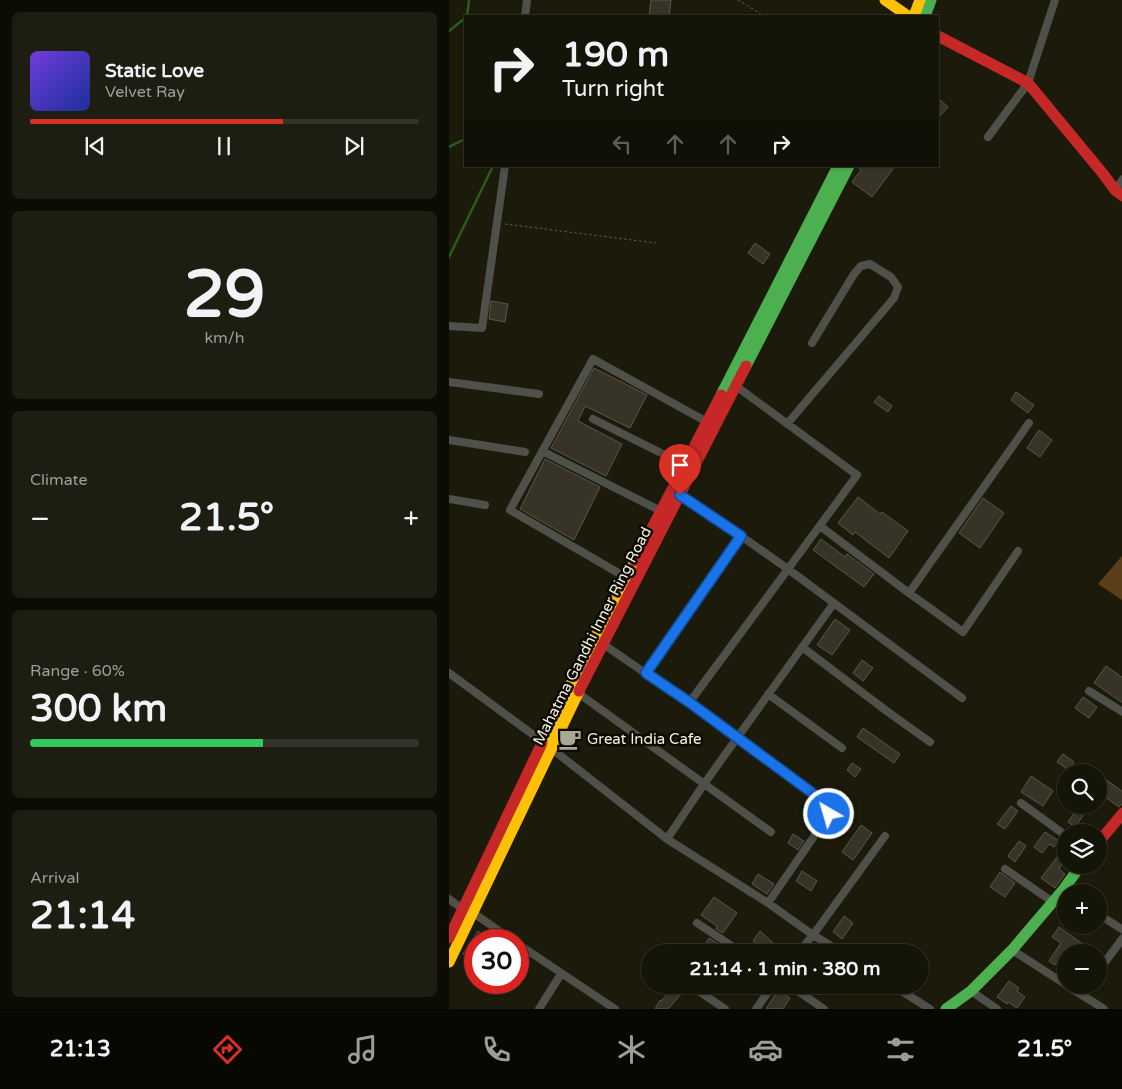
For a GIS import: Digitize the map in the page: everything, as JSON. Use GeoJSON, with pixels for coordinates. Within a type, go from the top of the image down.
{"type":"FeatureCollection","features":[{"type":"Feature","properties":{"kind":"main road"},"geometry":{"type":"LineString","coordinates":[[885,0],[905,15],[920,0]]}},
{"type":"Feature","properties":{"kind":"main road"},"geometry":{"type":"LineString","coordinates":[[925,15],[931,0]]}},
{"type":"Feature","properties":{"kind":"main road"},"geometry":{"type":"LineString","coordinates":[[939,37],[1028,83],[1119,193]]}},
{"type":"Feature","properties":{"kind":"main road","name":"Mahatma Gandhi Inner Ring Road"},"geometry":{"type":"LineString","coordinates":[[547,746],[561,704],[837,167]]}},
{"type":"Feature","properties":{"kind":"main road","name":"Mahatma Gandhi Inner Ring Road"},"geometry":{"type":"LineString","coordinates":[[449,962],[468,911],[547,746],[578,694],[848,167]]}},
{"type":"Feature","properties":{"kind":"main road"},"geometry":{"type":"LineString","coordinates":[[1107,832],[1122,813]]}},
{"type":"Feature","properties":{"kind":"main road"},"geometry":{"type":"LineString","coordinates":[[945,1009],[971,991],[1012,950],[1057,898]]}},
{"type":"Feature","properties":{"kind":"main road","name":"Mahatma Gandhi Inner Ring Road"},"geometry":{"type":"LineString","coordinates":[[449,938],[468,911]]}},
{"type":"Feature","properties":{"kind":"street"},"geometry":{"type":"LineString","coordinates":[[525,15],[527,0]]}},
{"type":"Feature","properties":{"kind":"street"},"geometry":{"type":"LineString","coordinates":[[988,137],[1028,83],[1055,0]]}},
{"type":"Feature","properties":{"kind":"street"},"geometry":{"type":"LineString","coordinates":[[449,326],[482,328],[505,167]]}},
{"type":"Feature","properties":{"kind":"street"},"geometry":{"type":"LineString","coordinates":[[1119,193],[1122,179]]}},
{"type":"Feature","properties":{"kind":"street"},"geometry":{"type":"LineString","coordinates":[[787,424],[894,298],[897,287],[891,276],[870,264],[861,266],[854,274],[812,343]]}},
{"type":"Feature","properties":{"kind":"street"},"geometry":{"type":"LineString","coordinates":[[627,578],[510,510],[593,359],[707,422]]}},
{"type":"Feature","properties":{"kind":"street"},"geometry":{"type":"LineString","coordinates":[[449,382],[539,394]]}},
{"type":"Feature","properties":{"kind":"street"},"geometry":{"type":"LineString","coordinates":[[689,702],[857,475],[736,386]]}},
{"type":"Feature","properties":{"kind":"street"},"geometry":{"type":"LineString","coordinates":[[593,419],[685,466]]}},
{"type":"Feature","properties":{"kind":"street"},"geometry":{"type":"LineString","coordinates":[[909,593],[1029,422]]}},
{"type":"Feature","properties":{"kind":"street"},"geometry":{"type":"LineString","coordinates":[[449,440],[525,452]]}},
{"type":"Feature","properties":{"kind":"street"},"geometry":{"type":"LineString","coordinates":[[542,452],[661,512]]}},
{"type":"Feature","properties":{"kind":"street"},"geometry":{"type":"LineString","coordinates":[[680,495],[788,569],[962,698]]}},
{"type":"Feature","properties":{"kind":"street"},"geometry":{"type":"LineString","coordinates":[[449,499],[485,505]]}},
{"type":"Feature","properties":{"kind":"street"},"geometry":{"type":"LineString","coordinates":[[820,526],[963,632],[1018,551]]}},
{"type":"Feature","properties":{"kind":"street"},"geometry":{"type":"LineString","coordinates":[[646,673],[741,536]]}},
{"type":"Feature","properties":{"kind":"street"},"geometry":{"type":"LineString","coordinates":[[667,838],[833,603]]}},
{"type":"Feature","properties":{"kind":"street"},"geometry":{"type":"LineString","coordinates":[[603,644],[689,702],[811,792],[829,809],[826,819],[768,903]]}},
{"type":"Feature","properties":{"kind":"street"},"geometry":{"type":"LineString","coordinates":[[802,647],[930,742]]}},
{"type":"Feature","properties":{"kind":"street"},"geometry":{"type":"LineString","coordinates":[[449,672],[667,838],[828,944]]}},
{"type":"Feature","properties":{"kind":"street"},"geometry":{"type":"LineString","coordinates":[[1089,690],[1122,712]]}},
{"type":"Feature","properties":{"kind":"street"},"geometry":{"type":"LineString","coordinates":[[578,694],[771,832]]}},
{"type":"Feature","properties":{"kind":"street"},"geometry":{"type":"LineString","coordinates":[[768,694],[842,748]]}},
{"type":"Feature","properties":{"kind":"street"},"geometry":{"type":"LineString","coordinates":[[1021,804],[1057,829]]}},
{"type":"Feature","properties":{"kind":"street"},"geometry":{"type":"LineString","coordinates":[[806,944],[885,836]]}},
{"type":"Feature","properties":{"kind":"street"},"geometry":{"type":"LineString","coordinates":[[1005,869],[1053,902]]}},
{"type":"Feature","properties":{"kind":"street"},"geometry":{"type":"LineString","coordinates":[[449,899],[495,929]]}},
{"type":"Feature","properties":{"kind":"street"},"geometry":{"type":"LineString","coordinates":[[1107,920],[1122,930]]}},
{"type":"Feature","properties":{"kind":"street"},"geometry":{"type":"LineString","coordinates":[[697,923],[729,944]]}},
{"type":"Feature","properties":{"kind":"street"},"geometry":{"type":"LineString","coordinates":[[1107,959],[1122,938]]}},
{"type":"Feature","properties":{"kind":"street"},"geometry":{"type":"LineString","coordinates":[[1012,950],[1057,979]]}},
{"type":"Feature","properties":{"kind":"street"},"geometry":{"type":"LineString","coordinates":[[529,952],[615,1009]]}},
{"type":"Feature","properties":{"kind":"street"},"geometry":{"type":"LineString","coordinates":[[539,1009],[561,974]]}},
{"type":"Feature","properties":{"kind":"street"},"geometry":{"type":"LineString","coordinates":[[971,991],[997,1009]]}},
{"type":"Feature","properties":{"kind":"street"},"geometry":{"type":"LineString","coordinates":[[703,994],[725,1009]]}},
{"type":"Feature","properties":{"kind":"street"},"geometry":{"type":"LineString","coordinates":[[756,1009],[767,994]]}},
{"type":"Feature","properties":{"kind":"street"},"geometry":{"type":"LineString","coordinates":[[802,994],[824,1009]]}},
{"type":"Feature","properties":{"kind":"street"},"geometry":{"type":"LineString","coordinates":[[907,994],[930,1009]]}},
{"type":"Feature","properties":{"kind":"street"},"geometry":{"type":"LineString","coordinates":[[1080,994],[1104,1009]]}},
{"type":"Feature","properties":{"kind":"path"},"geometry":{"type":"LineString","coordinates":[[738,0],[762,15]]}},
{"type":"Feature","properties":{"kind":"path"},"geometry":{"type":"LineString","coordinates":[[497,223],[656,244]]}},
{"type":"Feature","properties":{"kind":"shaded area"},"geometry":{"type":"Polygon","coordinates":[[[1122,556],[1123,600],[1098,584],[1122,556]]]}},
{"type":"Feature","properties":{"kind":"building"},"geometry":{"type":"Polygon","coordinates":[[[651,0],[671,0],[669,15],[649,15],[651,0]]]}},
{"type":"Feature","properties":{"kind":"building"},"geometry":{"type":"Polygon","coordinates":[[[939,99],[948,107],[939,117],[939,99]]]}},
{"type":"Feature","properties":{"kind":"building"},"geometry":{"type":"Polygon","coordinates":[[[858,167],[894,167],[872,197],[852,182],[861,170],[858,167]]]}},
{"type":"Feature","properties":{"kind":"building"},"geometry":{"type":"Polygon","coordinates":[[[755,243],[770,254],[763,264],[748,253],[755,243]]]}},
{"type":"Feature","properties":{"kind":"building"},"geometry":{"type":"Polygon","coordinates":[[[491,301],[508,304],[505,322],[489,319],[491,301]]]}},
{"type":"Feature","properties":{"kind":"building"},"geometry":{"type":"Polygon","coordinates":[[[594,368],[647,395],[630,428],[585,406],[578,421],[622,444],[606,476],[551,448],[594,368]]]}},
{"type":"Feature","properties":{"kind":"building"},"geometry":{"type":"Polygon","coordinates":[[[1016,392],[1034,405],[1028,413],[1011,400],[1016,392]]]}},
{"type":"Feature","properties":{"kind":"building"},"geometry":{"type":"Polygon","coordinates":[[[879,396],[892,406],[888,412],[874,402],[879,396]]]}},
{"type":"Feature","properties":{"kind":"building"},"geometry":{"type":"Polygon","coordinates":[[[1039,430],[1052,440],[1040,457],[1027,448],[1039,430]]]}},
{"type":"Feature","properties":{"kind":"building"},"geometry":{"type":"Polygon","coordinates":[[[545,459],[600,487],[574,540],[520,509],[545,459]]]}},
{"type":"Feature","properties":{"kind":"building"},"geometry":{"type":"Polygon","coordinates":[[[858,497],[880,514],[882,512],[908,531],[889,558],[855,532],[853,535],[838,523],[858,497]]]}},
{"type":"Feature","properties":{"kind":"building"},"geometry":{"type":"Polygon","coordinates":[[[983,498],[1004,513],[980,548],[959,533],[983,498]]]}},
{"type":"Feature","properties":{"kind":"building"},"geometry":{"type":"Polygon","coordinates":[[[821,539],[845,557],[847,554],[874,574],[864,587],[813,550],[821,539]]]}},
{"type":"Feature","properties":{"kind":"building"},"geometry":{"type":"Polygon","coordinates":[[[835,619],[850,630],[832,655],[817,645],[835,619]]]}},
{"type":"Feature","properties":{"kind":"building"},"geometry":{"type":"Polygon","coordinates":[[[862,660],[873,668],[863,681],[853,673],[862,660]]]}},
{"type":"Feature","properties":{"kind":"building"},"geometry":{"type":"Polygon","coordinates":[[[1106,666],[1123,678],[1123,703],[1094,683],[1106,666]]]}},
{"type":"Feature","properties":{"kind":"building"},"geometry":{"type":"Polygon","coordinates":[[[1083,697],[1097,707],[1089,718],[1075,708],[1083,697]]]}},
{"type":"Feature","properties":{"kind":"building"},"geometry":{"type":"Polygon","coordinates":[[[863,728],[900,754],[894,763],[857,737],[863,728]]]}},
{"type":"Feature","properties":{"kind":"building"},"geometry":{"type":"Polygon","coordinates":[[[1063,754],[1074,762],[1073,764],[1060,764],[1057,762],[1063,754]]]}},
{"type":"Feature","properties":{"kind":"building"},"geometry":{"type":"Polygon","coordinates":[[[852,763],[861,769],[855,777],[847,770],[852,763]]]}},
{"type":"Feature","properties":{"kind":"building"},"geometry":{"type":"Polygon","coordinates":[[[1031,776],[1053,791],[1043,806],[1021,792],[1031,776]]]}},
{"type":"Feature","properties":{"kind":"building"},"geometry":{"type":"Polygon","coordinates":[[[1107,781],[1123,792],[1123,803],[1119,807],[1107,798],[1107,781]]]}},
{"type":"Feature","properties":{"kind":"building"},"geometry":{"type":"Polygon","coordinates":[[[1011,806],[1018,811],[1005,829],[997,824],[1011,806]]]}},
{"type":"Feature","properties":{"kind":"building"},"geometry":{"type":"Polygon","coordinates":[[[1074,814],[1084,814],[1077,824],[1068,822],[1074,814]]]}},
{"type":"Feature","properties":{"kind":"building"},"geometry":{"type":"Polygon","coordinates":[[[861,825],[872,833],[853,860],[842,852],[861,825]]]}},
{"type":"Feature","properties":{"kind":"building"},"geometry":{"type":"Polygon","coordinates":[[[1045,832],[1057,840],[1054,847],[1049,844],[1042,853],[1034,847],[1045,832]]]}},
{"type":"Feature","properties":{"kind":"building"},"geometry":{"type":"Polygon","coordinates":[[[793,834],[804,841],[798,850],[788,843],[793,834]]]}},
{"type":"Feature","properties":{"kind":"building"},"geometry":{"type":"Polygon","coordinates":[[[1019,841],[1026,846],[1015,862],[1008,856],[1019,841]]]}},
{"type":"Feature","properties":{"kind":"building"},"geometry":{"type":"Polygon","coordinates":[[[1057,857],[1057,874],[1065,874],[1055,888],[1041,878],[1057,857]]]}},
{"type":"Feature","properties":{"kind":"building"},"geometry":{"type":"Polygon","coordinates":[[[802,871],[817,881],[811,891],[796,881],[802,871]]]}},
{"type":"Feature","properties":{"kind":"building"},"geometry":{"type":"Polygon","coordinates":[[[1000,872],[1015,883],[1005,897],[990,887],[1000,872]]]}},
{"type":"Feature","properties":{"kind":"building"},"geometry":{"type":"Polygon","coordinates":[[[758,874],[774,884],[767,894],[752,884],[758,874]]]}},
{"type":"Feature","properties":{"kind":"building"},"geometry":{"type":"Polygon","coordinates":[[[714,897],[737,913],[723,933],[716,929],[717,926],[701,915],[714,897]]]}},
{"type":"Feature","properties":{"kind":"building"},"geometry":{"type":"Polygon","coordinates":[[[844,916],[853,923],[842,939],[833,932],[844,916]]]}},
{"type":"Feature","properties":{"kind":"building"},"geometry":{"type":"Polygon","coordinates":[[[1057,930],[1057,934],[1069,934],[1083,944],[1060,944],[1052,937],[1057,930]]]}},
{"type":"Feature","properties":{"kind":"building"},"geometry":{"type":"Polygon","coordinates":[[[760,931],[774,944],[757,944],[753,941],[760,931]]]}},
{"type":"Feature","properties":{"kind":"building"},"geometry":{"type":"Polygon","coordinates":[[[709,938],[719,944],[705,944],[709,938]]]}},
{"type":"Feature","properties":{"kind":"building"},"geometry":{"type":"Polygon","coordinates":[[[1057,949],[1057,962],[1055,965],[1049,961],[1057,949]]]}},
{"type":"Feature","properties":{"kind":"building"},"geometry":{"type":"Polygon","coordinates":[[[1009,981],[1019,988],[1017,991],[1025,997],[1017,1008],[997,997],[1009,981]]]}},
{"type":"Feature","properties":{"kind":"building"},"geometry":{"type":"Polygon","coordinates":[[[668,994],[681,994],[668,1009],[655,1009],[668,994]]]}},
{"type":"Feature","properties":{"kind":"building"},"geometry":{"type":"Polygon","coordinates":[[[775,994],[784,994],[790,998],[783,1009],[766,1009],[775,994]]]}},
{"type":"Feature","properties":{"kind":"waterway"},"geometry":{"type":"LineString","coordinates":[[467,15],[469,0]]}},
{"type":"Feature","properties":{"kind":"waterway"},"geometry":{"type":"LineString","coordinates":[[449,31],[464,19]]}},
{"type":"Feature","properties":{"kind":"waterway"},"geometry":{"type":"LineString","coordinates":[[449,147],[464,140]]}},
{"type":"Feature","properties":{"kind":"waterway"},"geometry":{"type":"LineString","coordinates":[[449,257],[493,167]]}},
{"type":"Feature","properties":{"kind":"traffic: fast"},"geometry":{"type":"LineString","coordinates":[[925,15],[931,0]]}},
{"type":"Feature","properties":{"kind":"traffic: fast"},"geometry":{"type":"LineString","coordinates":[[721,395],[837,167]]}},
{"type":"Feature","properties":{"kind":"traffic: fast"},"geometry":{"type":"LineString","coordinates":[[746,366],[848,167]]}},
{"type":"Feature","properties":{"kind":"traffic: fast"},"geometry":{"type":"LineString","coordinates":[[946,1009],[971,991],[1012,950],[1075,874]]}},
{"type":"Feature","properties":{"kind":"traffic: slow"},"geometry":{"type":"LineString","coordinates":[[885,0],[907,15]]}},
{"type":"Feature","properties":{"kind":"traffic: slow"},"geometry":{"type":"LineString","coordinates":[[914,15],[920,0]]}},
{"type":"Feature","properties":{"kind":"traffic: slow"},"geometry":{"type":"LineString","coordinates":[[542,743],[635,561]]}},
{"type":"Feature","properties":{"kind":"traffic: slow"},"geometry":{"type":"LineString","coordinates":[[449,962],[579,691]]}},
{"type":"Feature","properties":{"kind":"traffic: jam"},"geometry":{"type":"LineString","coordinates":[[939,37],[1028,83],[1115,190],[1123,196]]}},
{"type":"Feature","properties":{"kind":"traffic: jam"},"geometry":{"type":"LineString","coordinates":[[579,691],[746,366]]}},
{"type":"Feature","properties":{"kind":"traffic: jam"},"geometry":{"type":"LineString","coordinates":[[635,561],[721,395]]}},
{"type":"Feature","properties":{"kind":"traffic: jam"},"geometry":{"type":"LineString","coordinates":[[449,938],[542,743]]}},
{"type":"Feature","properties":{"kind":"traffic: jam"},"geometry":{"type":"LineString","coordinates":[[1107,832],[1123,813]]}},
{"type":"Feature","properties":{"kind":"place","name":"Great India Cafe"},"geometry":{"type":"Point","coordinates":[570,739]}},
{"type":"Feature","properties":{"kind":"route"},"geometry":{"type":"LineString","coordinates":[[680,495],[741,536],[646,673],[689,702],[811,792],[825,804],[829,809],[829,814]]}}]}
